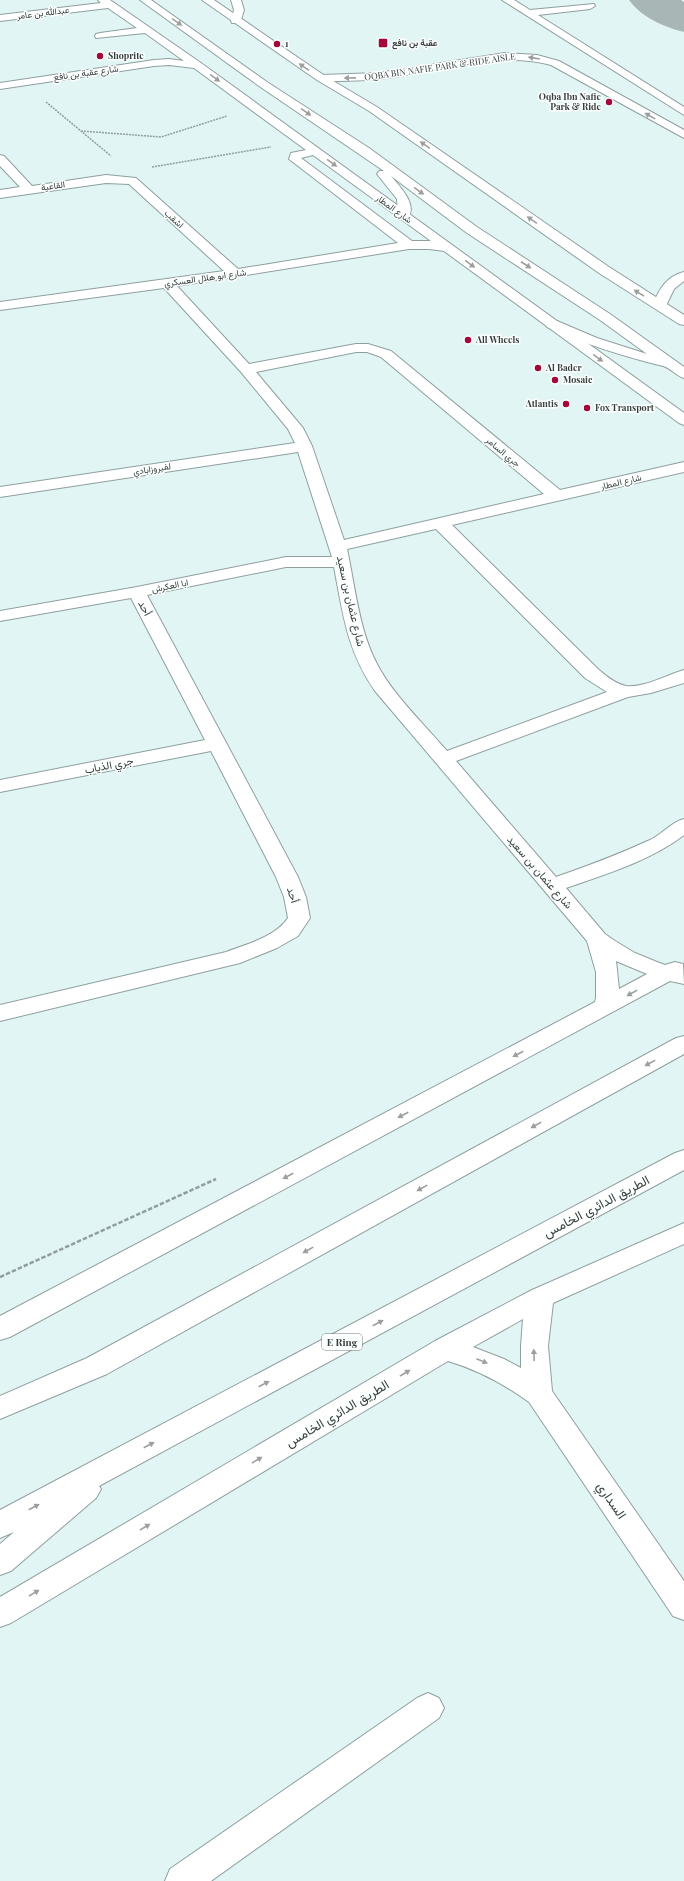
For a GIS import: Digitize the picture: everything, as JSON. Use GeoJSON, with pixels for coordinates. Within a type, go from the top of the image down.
{"type":"FeatureCollection","features":[{"type":"Feature","properties":{"kind":"main road"},"geometry":{"type":"LineString","coordinates":[[145,0],[263,84],[365,151],[472,230],[605,316],[684,374]]}},
{"type":"Feature","properties":{"kind":"main road"},"geometry":{"type":"LineString","coordinates":[[207,0],[321,78],[373,108],[604,270],[684,321]]}},
{"type":"Feature","properties":{"kind":"main road"},"geometry":{"type":"LineString","coordinates":[[236,0],[239,10],[236,21]]}},
{"type":"Feature","properties":{"kind":"main road"},"geometry":{"type":"LineString","coordinates":[[507,0],[684,112]]}},
{"type":"Feature","properties":{"kind":"main road","name":"عبدالله بن عامر"},"geometry":{"type":"LineString","coordinates":[[0,18],[86,8],[106,2]]}},
{"type":"Feature","properties":{"kind":"main road","name":"شارع المطار"},"geometry":{"type":"LineString","coordinates":[[106,2],[197,65],[684,420]]}},
{"type":"Feature","properties":{"kind":"main road"},"geometry":{"type":"LineString","coordinates":[[529,14],[590,6]]}},
{"type":"Feature","properties":{"kind":"main road"},"geometry":{"type":"LineString","coordinates":[[86,8],[98,16]]}},
{"type":"Feature","properties":{"kind":"main road"},"geometry":{"type":"LineString","coordinates":[[110,25],[121,34]]}},
{"type":"Feature","properties":{"kind":"main road"},"geometry":{"type":"LineString","coordinates":[[100,36],[148,30]]}},
{"type":"Feature","properties":{"kind":"main road","name":"شارع عقبة بن نافع"},"geometry":{"type":"LineString","coordinates":[[0,79],[155,57],[167,52],[169,47]]}},
{"type":"Feature","properties":{"kind":"main road","name":"OQBA BIN NAFIE PARK & RIDE AISLE"},"geometry":{"type":"LineString","coordinates":[[321,78],[378,76],[505,56],[537,58],[555,63],[684,135]]}},
{"type":"Feature","properties":{"kind":"main road","name":"شارع عقبة بن نافع"},"geometry":{"type":"LineString","coordinates":[[0,86],[169,62],[197,65]]}},
{"type":"Feature","properties":{"kind":"main road"},"geometry":{"type":"LineString","coordinates":[[315,151],[296,156],[295,159],[408,245]]}},
{"type":"Feature","properties":{"kind":"main road"},"geometry":{"type":"LineString","coordinates":[[365,151],[399,193],[404,204],[404,215]]}},
{"type":"Feature","properties":{"kind":"main road"},"geometry":{"type":"LineString","coordinates":[[0,159],[29,190]]}},
{"type":"Feature","properties":{"kind":"main road","name":"القاعية"},"geometry":{"type":"LineString","coordinates":[[0,194],[106,179]]}},
{"type":"Feature","properties":{"kind":"main road","name":"اشقب"},"geometry":{"type":"LineString","coordinates":[[106,179],[132,181],[235,274]]}},
{"type":"Feature","properties":{"kind":"main road","name":"شارع ابو هلال العسكري"},"geometry":{"type":"LineString","coordinates":[[408,245],[420,239],[424,231]]}},
{"type":"Feature","properties":{"kind":"main road","name":"شارع ابو هلال العسكري"},"geometry":{"type":"LineString","coordinates":[[0,306],[235,274],[408,245],[429,245],[448,248]]}},
{"type":"Feature","properties":{"kind":"main road"},"geometry":{"type":"LineString","coordinates":[[660,305],[665,291],[678,278],[684,276]]}},
{"type":"Feature","properties":{"kind":"main road","name":"شارع عثمان بن سعيد"},"geometry":{"type":"LineString","coordinates":[[167,283],[246,369],[295,428],[304,446],[339,554],[355,628],[367,663],[382,686],[597,939],[604,955],[608,972],[606,1007]]}},
{"type":"Feature","properties":{"kind":"main road"},"geometry":{"type":"LineString","coordinates":[[552,324],[590,342],[619,352],[670,365]]}},
{"type":"Feature","properties":{"kind":"main road","name":"جري السامر"},"geometry":{"type":"LineString","coordinates":[[246,369],[350,349],[368,348],[377,350],[386,354],[558,497]]}},
{"type":"Feature","properties":{"kind":"main road","name":"لفيروزابادي"},"geometry":{"type":"LineString","coordinates":[[0,492],[304,446]]}},
{"type":"Feature","properties":{"kind":"main road","name":"شارع المطار"},"geometry":{"type":"LineString","coordinates":[[558,497],[684,468]]}},
{"type":"Feature","properties":{"kind":"main road"},"geometry":{"type":"LineString","coordinates":[[339,554],[440,524],[558,497]]}},
{"type":"Feature","properties":{"kind":"main road"},"geometry":{"type":"LineString","coordinates":[[440,524],[592,674],[604,684],[624,692]]}},
{"type":"Feature","properties":{"kind":"main road","name":"ابا العكرش"},"geometry":{"type":"LineString","coordinates":[[0,616],[137,592],[286,562],[339,554]]}},
{"type":"Feature","properties":{"kind":"main road","name":"أحد"},"geometry":{"type":"LineString","coordinates":[[0,1014],[232,958],[269,943],[290,931],[299,918],[295,897],[287,877],[137,592]]}},
{"type":"Feature","properties":{"kind":"main road"},"geometry":{"type":"LineString","coordinates":[[444,759],[624,692],[660,685],[684,676]]}},
{"type":"Feature","properties":{"kind":"main road","name":"جري الذياب"},"geometry":{"type":"LineString","coordinates":[[0,786],[217,744]]}},
{"type":"Feature","properties":{"kind":"main road"},"geometry":{"type":"LineString","coordinates":[[552,886],[612,864],[660,843],[684,826]]}},
{"type":"Feature","properties":{"kind":"main road","name":"شارع عثمان بن سعيد"},"geometry":{"type":"LineString","coordinates":[[597,939],[628,959],[678,972]]}},
{"type":"Feature","properties":{"kind":"main road"},"geometry":{"type":"LineString","coordinates":[[0,1330],[606,1007],[678,972]]}},
{"type":"Feature","properties":{"kind":"main road"},"geometry":{"type":"LineString","coordinates":[[0,1408],[97,1366],[684,1044]]}},
{"type":"Feature","properties":{"kind":"main road","name":"الطريق الدائري الخامس"},"geometry":{"type":"LineString","coordinates":[[0,1525],[684,1159]]}},
{"type":"Feature","properties":{"kind":"main road","name":"الطريق الدائري الخامس"},"geometry":{"type":"LineString","coordinates":[[0,1613],[445,1349],[541,1298],[684,1234]]}},
{"type":"Feature","properties":{"kind":"main road","name":"السداري"},"geometry":{"type":"LineString","coordinates":[[539,1394],[534,1368],[533,1344],[541,1298]]}},
{"type":"Feature","properties":{"kind":"main road","name":"السداري"},"geometry":{"type":"LineString","coordinates":[[445,1349],[496,1366],[518,1378],[539,1394],[684,1606]]}},
{"type":"Feature","properties":{"kind":"main road"},"geometry":{"type":"LineString","coordinates":[[0,1562],[116,1463]]}},
{"type":"Feature","properties":{"kind":"main road"},"geometry":{"type":"LineString","coordinates":[[182,1881],[428,1708]]}},
{"type":"Feature","properties":{"kind":"path"},"geometry":{"type":"LineString","coordinates":[[22,82],[121,164],[134,170]]}},
{"type":"Feature","properties":{"kind":"path"},"geometry":{"type":"LineString","coordinates":[[81,131],[161,137],[254,107]]}},
{"type":"Feature","properties":{"kind":"path"},"geometry":{"type":"LineString","coordinates":[[120,179],[134,170],[303,142]]}},
{"type":"Feature","properties":{"kind":"taxiway"},"geometry":{"type":"LineString","coordinates":[[650,0],[684,19]]}},
{"type":"Feature","properties":{"kind":"place","name":"عقبة بن نافع"},"geometry":{"type":"Point","coordinates":[383,43]}},
{"type":"Feature","properties":{"kind":"place","name":"1"},"geometry":{"type":"Point","coordinates":[277,44]}},
{"type":"Feature","properties":{"kind":"place","name":"Shoprite"},"geometry":{"type":"Point","coordinates":[100,56]}},
{"type":"Feature","properties":{"kind":"place","name":"Oqba Ibn Nafie Park & Ride"},"geometry":{"type":"Point","coordinates":[609,102]}},
{"type":"Feature","properties":{"kind":"place","name":"All Wheels"},"geometry":{"type":"Point","coordinates":[468,340]}},
{"type":"Feature","properties":{"kind":"place","name":"Al Bader"},"geometry":{"type":"Point","coordinates":[538,368]}},
{"type":"Feature","properties":{"kind":"place","name":"Mosaic"},"geometry":{"type":"Point","coordinates":[555,380]}},
{"type":"Feature","properties":{"kind":"place","name":"Atlantis"},"geometry":{"type":"Point","coordinates":[566,404]}},
{"type":"Feature","properties":{"kind":"place","name":"Fox Transport"},"geometry":{"type":"Point","coordinates":[587,408]}}]}
